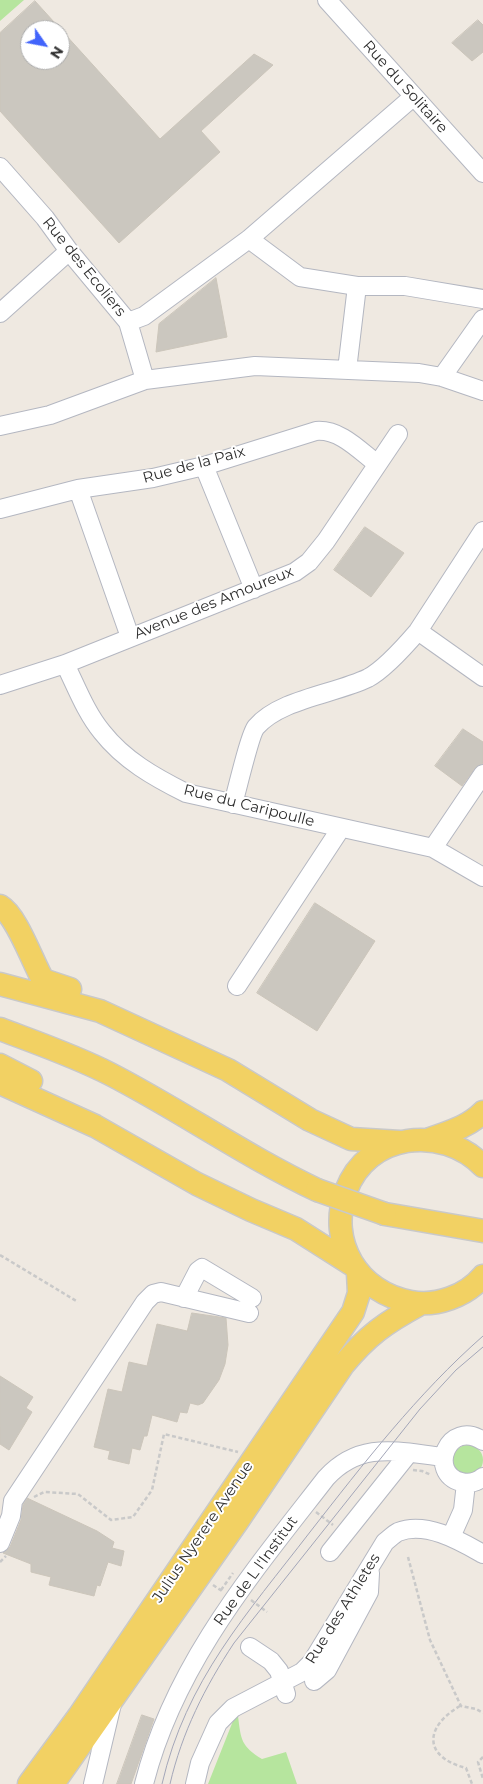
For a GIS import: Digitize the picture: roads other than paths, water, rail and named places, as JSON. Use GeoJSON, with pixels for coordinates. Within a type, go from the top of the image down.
{"type":"FeatureCollection","features":[{"type":"Feature","properties":{"kind":"main road"},"geometry":{"type":"LineString","coordinates":[[0,906],[19,926],[24,944],[43,980],[97,999],[203,1047],[228,1070]]}},
{"type":"Feature","properties":{"kind":"main road"},"geometry":{"type":"LineString","coordinates":[[0,984],[100,1011],[228,1070],[310,1120],[351,1139],[400,1142]]}},
{"type":"Feature","properties":{"kind":"main road"},"geometry":{"type":"LineString","coordinates":[[0,1029],[108,1073],[282,1173],[317,1190],[386,1214],[477,1231]]}},
{"type":"Feature","properties":{"kind":"main road"},"geometry":{"type":"LineString","coordinates":[[0,1065],[32,1082],[95,1126]]}},
{"type":"Feature","properties":{"kind":"main road"},"geometry":{"type":"LineString","coordinates":[[0,1083],[95,1126],[197,1184],[296,1229],[354,1268]]}},
{"type":"Feature","properties":{"kind":"main road","name":"Julius Nyerere Avenue"},"geometry":{"type":"LineString","coordinates":[[29,1784],[79,1716],[353,1312],[359,1293],[354,1268],[342,1240],[340,1215],[346,1191],[359,1169],[377,1152],[400,1142],[428,1139],[452,1132],[474,1121],[483,1112]]}},
{"type":"Feature","properties":{"kind":"main road","name":"Julius Nyerere Avenue"},"geometry":{"type":"LineString","coordinates":[[428,1139],[452,1144],[473,1156],[483,1166]]}},
{"type":"Feature","properties":{"kind":"main road","name":"Julius Nyerere Avenue"},"geometry":{"type":"LineString","coordinates":[[354,1268],[382,1292],[396,1300],[420,1304],[453,1298],[468,1290],[483,1276]]}},
{"type":"Feature","properties":{"kind":"main road","name":"Julius Nyerere Avenue"},"geometry":{"type":"LineString","coordinates":[[53,1784],[343,1365],[361,1343],[383,1324],[420,1304]]}},
{"type":"Feature","properties":{"kind":"street","name":"Rue du Solitaire"},"geometry":{"type":"LineString","coordinates":[[327,0],[483,174]]}},
{"type":"Feature","properties":{"kind":"street"},"geometry":{"type":"LineString","coordinates":[[128,322],[144,316],[249,239],[413,97]]}},
{"type":"Feature","properties":{"kind":"street","name":"Rue des Ecoliers"},"geometry":{"type":"LineString","coordinates":[[0,167],[45,218],[69,251],[128,322],[145,380]]}},
{"type":"Feature","properties":{"kind":"street"},"geometry":{"type":"LineString","coordinates":[[249,239],[300,277],[357,286],[405,286],[483,299]]}},
{"type":"Feature","properties":{"kind":"street"},"geometry":{"type":"LineString","coordinates":[[0,313],[69,251]]}},
{"type":"Feature","properties":{"kind":"street"},"geometry":{"type":"LineString","coordinates":[[347,370],[357,286]]}},
{"type":"Feature","properties":{"kind":"street"},"geometry":{"type":"LineString","coordinates":[[442,377],[483,318]]}},
{"type":"Feature","properties":{"kind":"street"},"geometry":{"type":"LineString","coordinates":[[0,426],[50,415],[145,380],[255,366],[419,373],[442,377],[483,391]]}},
{"type":"Feature","properties":{"kind":"street","name":"Rue de la Paix"},"geometry":{"type":"LineString","coordinates":[[0,509],[78,489],[153,478],[204,466],[316,430],[329,430],[377,464]]}},
{"type":"Feature","properties":{"kind":"street","name":"Avenue des Amoureux"},"geometry":{"type":"LineString","coordinates":[[0,685],[65,664],[295,572],[308,562],[326,541],[398,434]]}},
{"type":"Feature","properties":{"kind":"street"},"geometry":{"type":"LineString","coordinates":[[204,466],[254,588]]}},
{"type":"Feature","properties":{"kind":"street"},"geometry":{"type":"LineString","coordinates":[[78,489],[130,637]]}},
{"type":"Feature","properties":{"kind":"street"},"geometry":{"type":"LineString","coordinates":[[233,804],[255,728],[266,718],[285,708],[370,677],[407,644],[418,631],[483,532]]}},
{"type":"Feature","properties":{"kind":"street"},"geometry":{"type":"LineString","coordinates":[[418,631],[483,677]]}},
{"type":"Feature","properties":{"kind":"street","name":"Rue du Caripoulle"},"geometry":{"type":"LineString","coordinates":[[65,664],[101,731],[126,756],[157,778],[186,793],[432,848],[483,877]]}},
{"type":"Feature","properties":{"kind":"street"},"geometry":{"type":"LineString","coordinates":[[432,848],[482,779]]}},
{"type":"Feature","properties":{"kind":"street"},"geometry":{"type":"LineString","coordinates":[[237,986],[341,828]]}},
{"type":"Feature","properties":{"kind":"street"},"geometry":{"type":"LineString","coordinates":[[4,1548],[12,1516],[13,1501],[145,1302],[153,1294],[161,1292],[184,1298],[250,1305],[202,1268],[198,1270],[184,1298]]}},
{"type":"Feature","properties":{"kind":"street"},"geometry":{"type":"LineString","coordinates":[[483,1441],[468,1434],[462,1436],[449,1444],[444,1457],[444,1464],[452,1477],[466,1483],[483,1477]]}},
{"type":"Feature","properties":{"kind":"street","name":"Rue de L l'Institut"},"geometry":{"type":"LineString","coordinates":[[144,1784],[162,1728],[227,1594],[336,1467],[349,1459],[375,1450],[444,1457]]}},
{"type":"Feature","properties":{"kind":"street"},"geometry":{"type":"LineString","coordinates":[[330,1552],[409,1453]]}},
{"type":"Feature","properties":{"kind":"street"},"geometry":{"type":"LineString","coordinates":[[451,1537],[463,1510],[466,1483]]}},
{"type":"Feature","properties":{"kind":"street","name":"Rue des Athletes"},"geometry":{"type":"LineString","coordinates":[[195,1784],[200,1763],[218,1723],[233,1708],[284,1688],[312,1662],[385,1542],[398,1532],[420,1530],[451,1537],[483,1554]]}},
{"type":"Feature","properties":{"kind":"street"},"geometry":{"type":"LineString","coordinates":[[314,1681],[327,1670],[369,1592],[371,1580],[369,1568]]}},
{"type":"Feature","properties":{"kind":"street"},"geometry":{"type":"LineString","coordinates":[[250,1647],[270,1661],[279,1671],[284,1688]]}},
{"type":"Feature","properties":{"kind":"street"},"geometry":{"type":"LineString","coordinates":[[93,1784],[113,1698]]}},
{"type":"Feature","properties":{"kind":"tram line"},"geometry":{"type":"LineString","coordinates":[[162,1784],[186,1712],[221,1650],[242,1620],[330,1506],[413,1405],[483,1336]]}},
{"type":"Feature","properties":{"kind":"tram line"},"geometry":{"type":"LineString","coordinates":[[170,1784],[181,1746],[196,1710],[213,1676],[234,1643],[420,1409],[456,1370],[483,1347]]}}]}
